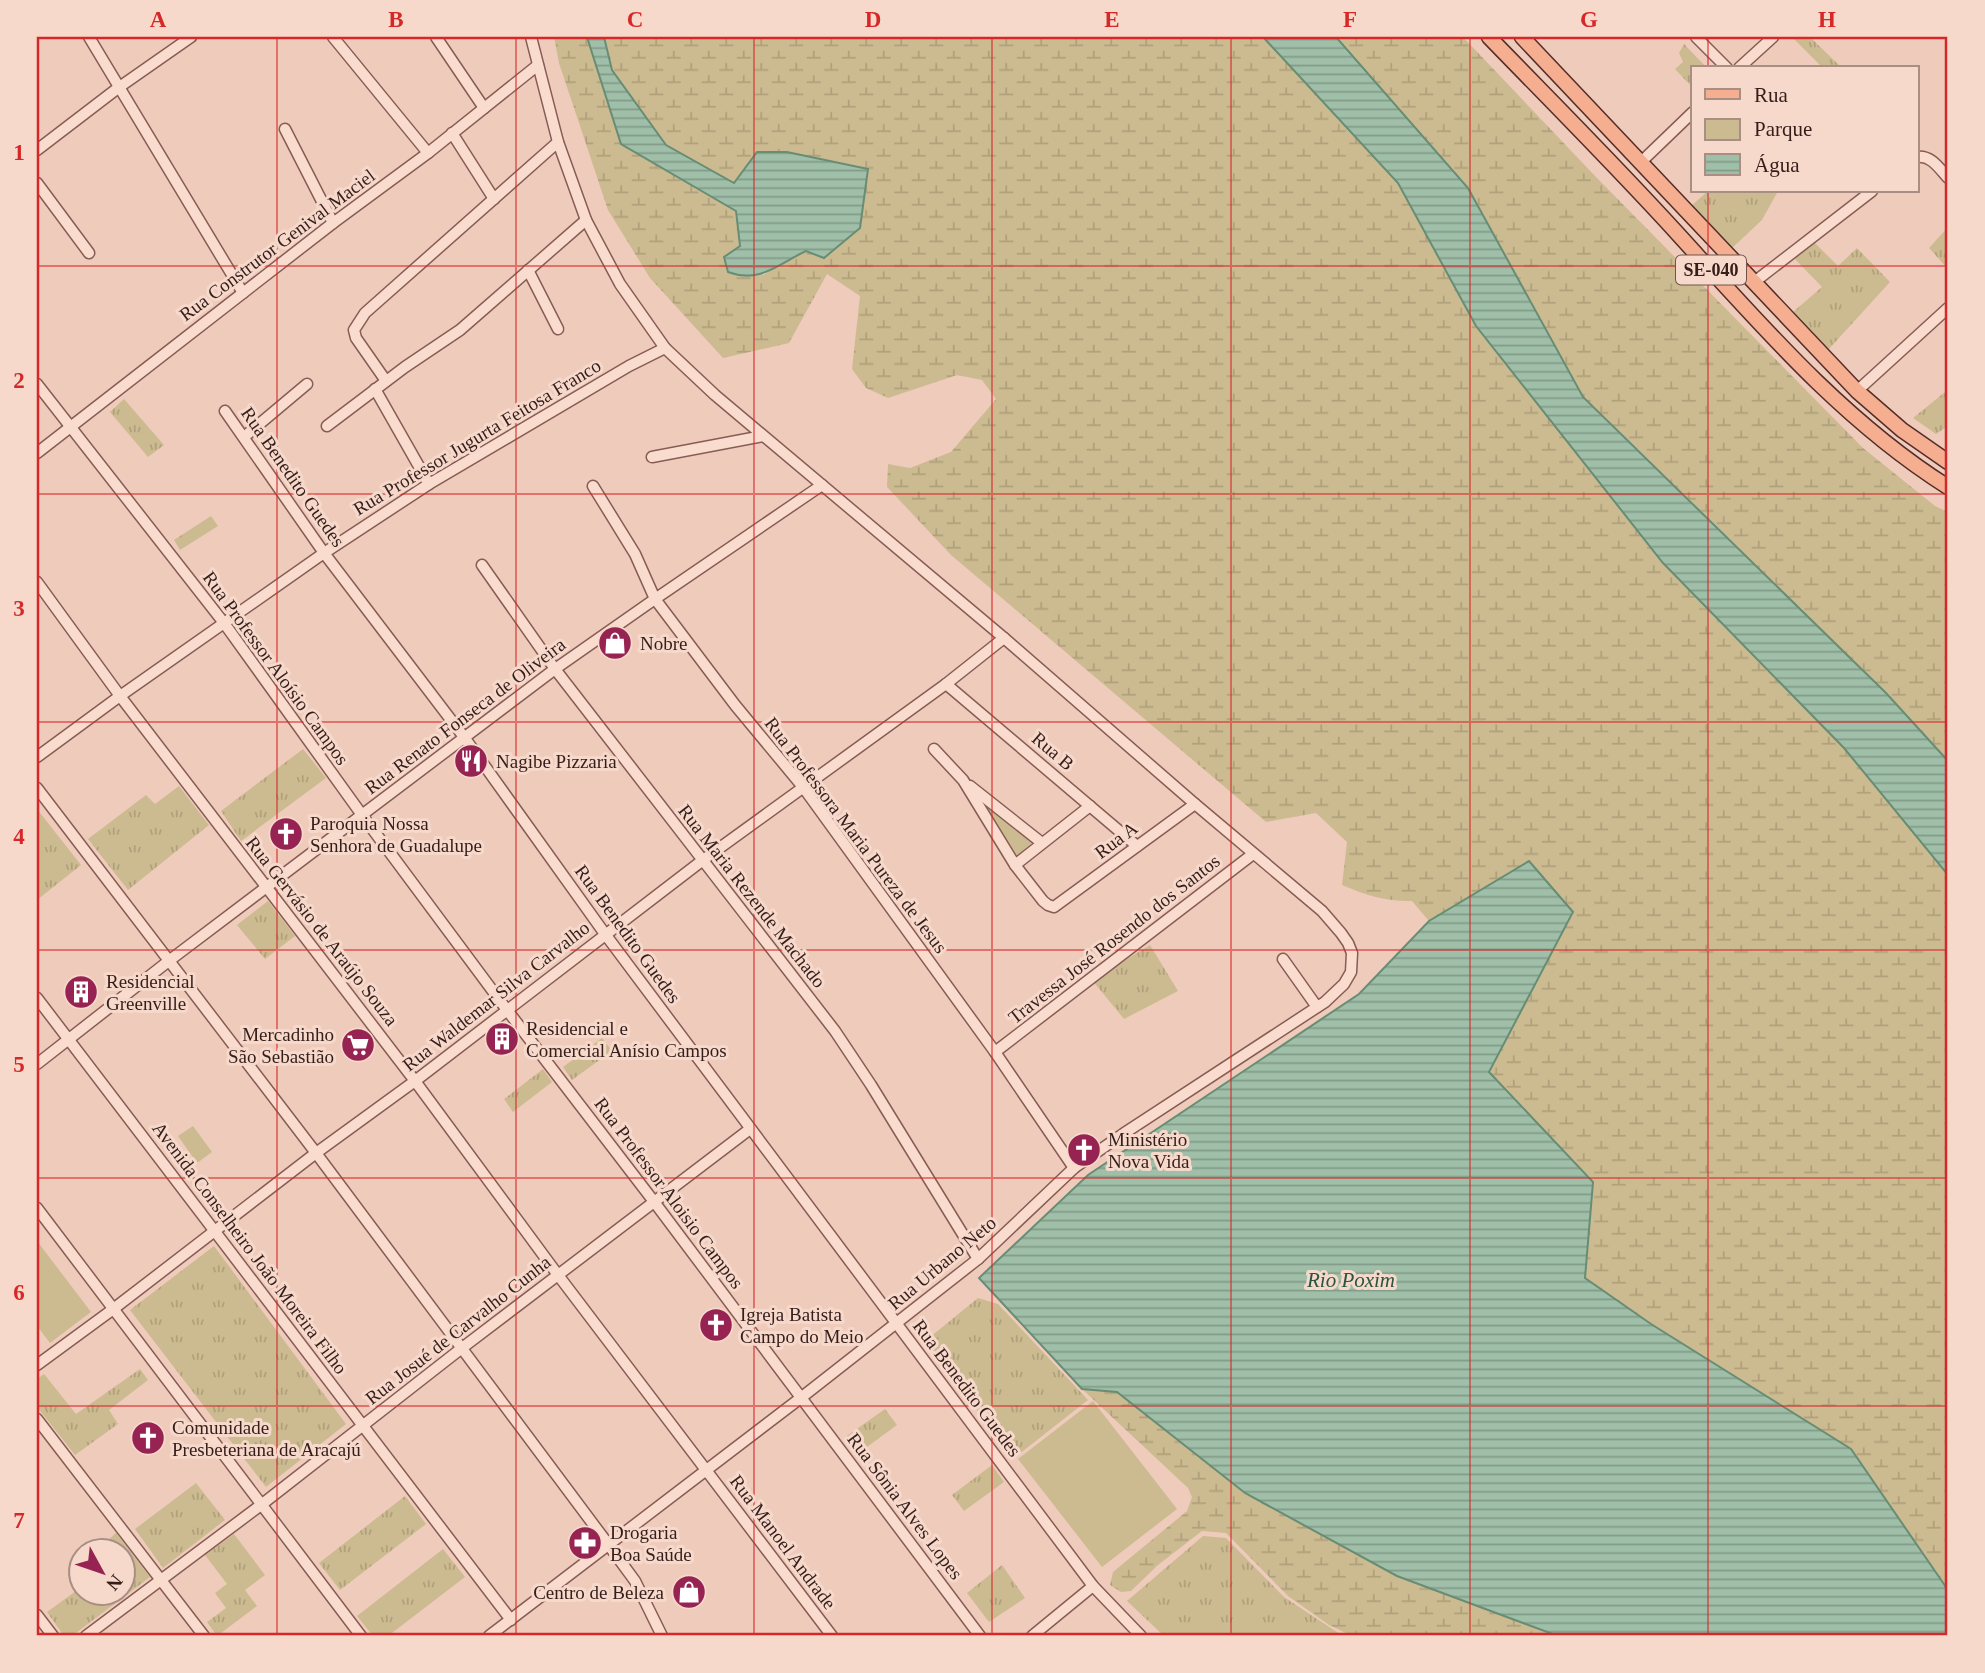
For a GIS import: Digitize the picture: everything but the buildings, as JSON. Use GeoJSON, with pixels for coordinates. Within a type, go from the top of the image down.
{"type":"FeatureCollection","features":[{"type":"Feature","properties":{"kind":"main road","name":"SE-040"},"geometry":{"type":"LineString","coordinates":[[1489,37],[1624,175],[1739,301],[1842,407],[1896,451],[1948,487]]}},
{"type":"Feature","properties":{"kind":"main road","name":"SE-040"},"geometry":{"type":"LineString","coordinates":[[1522,37],[1857,391],[1902,430],[1948,462]]}},
{"type":"Feature","properties":{"kind":"street"},"geometry":{"type":"LineString","coordinates":[[89,37],[243,293]]}},
{"type":"Feature","properties":{"kind":"street"},"geometry":{"type":"LineString","coordinates":[[37,150],[191,37]]}},
{"type":"Feature","properties":{"kind":"street"},"geometry":{"type":"LineString","coordinates":[[333,37],[428,153]]}},
{"type":"Feature","properties":{"kind":"street"},"geometry":{"type":"LineString","coordinates":[[436,37],[484,108]]}},
{"type":"Feature","properties":{"kind":"street"},"geometry":{"type":"LineString","coordinates":[[531,37],[558,142],[586,220],[620,284],[665,348],[715,395],[1004,638],[1253,854]]}},
{"type":"Feature","properties":{"kind":"street"},"geometry":{"type":"LineString","coordinates":[[1696,37],[1725,66]]}},
{"type":"Feature","properties":{"kind":"street"},"geometry":{"type":"LineString","coordinates":[[1741,66],[1773,37]]}},
{"type":"Feature","properties":{"kind":"street","name":"Rua Construtor Genival Maciel"},"geometry":{"type":"LineString","coordinates":[[37,453],[333,223],[428,153],[538,65]]}},
{"type":"Feature","properties":{"kind":"street"},"geometry":{"type":"LineString","coordinates":[[1640,163],[1691,115]]}},
{"type":"Feature","properties":{"kind":"street"},"geometry":{"type":"LineString","coordinates":[[285,129],[333,223]]}},
{"type":"Feature","properties":{"kind":"street"},"geometry":{"type":"LineString","coordinates":[[452,133],[494,199]]}},
{"type":"Feature","properties":{"kind":"street"},"geometry":{"type":"LineString","coordinates":[[386,381],[356,338],[354,330],[365,313],[558,142]]}},
{"type":"Feature","properties":{"kind":"street"},"geometry":{"type":"LineString","coordinates":[[1921,155],[1946,171]]}},
{"type":"Feature","properties":{"kind":"street"},"geometry":{"type":"LineString","coordinates":[[37,183],[89,253]]}},
{"type":"Feature","properties":{"kind":"street"},"geometry":{"type":"LineString","coordinates":[[1753,283],[1871,192]]}},
{"type":"Feature","properties":{"kind":"street"},"geometry":{"type":"LineString","coordinates":[[327,426],[460,330],[586,220]]}},
{"type":"Feature","properties":{"kind":"street"},"geometry":{"type":"LineString","coordinates":[[528,270],[558,329]]}},
{"type":"Feature","properties":{"kind":"street"},"geometry":{"type":"LineString","coordinates":[[1857,391],[1948,308]]}},
{"type":"Feature","properties":{"kind":"street","name":"Rua Professor Jugurta Feitosa Franco"},"geometry":{"type":"LineString","coordinates":[[37,757],[324,553],[429,484],[547,412],[665,348]]}},
{"type":"Feature","properties":{"kind":"street","name":"Rua Professor Aloísio Campos"},"geometry":{"type":"LineString","coordinates":[[37,384],[224,623],[507,1010]]}},
{"type":"Feature","properties":{"kind":"street"},"geometry":{"type":"LineString","coordinates":[[244,437],[307,384]]}},
{"type":"Feature","properties":{"kind":"street"},"geometry":{"type":"LineString","coordinates":[[375,389],[429,484]]}},
{"type":"Feature","properties":{"kind":"street","name":"Rua Benedito Guedes"},"geometry":{"type":"LineString","coordinates":[[226,411],[324,553],[464,737],[605,934],[750,1129],[1093,1586],[1141,1636]]}},
{"type":"Feature","properties":{"kind":"street"},"geometry":{"type":"LineString","coordinates":[[652,457],[764,436]]}},
{"type":"Feature","properties":{"kind":"street","name":"Rua Renato Fonseca de Oliveira"},"geometry":{"type":"LineString","coordinates":[[37,1064],[464,737],[655,599],[822,485]]}},
{"type":"Feature","properties":{"kind":"street","name":"Rua Professora Maria Pureza de Jesus"},"geometry":{"type":"LineString","coordinates":[[593,486],[635,554],[655,599],[735,705],[803,787],[995,1052],[1074,1168]]}},
{"type":"Feature","properties":{"kind":"street","name":"Rua Maria Rezende Machado"},"geometry":{"type":"LineString","coordinates":[[482,565],[555,670],[835,1031],[978,1259]]}},
{"type":"Feature","properties":{"kind":"street","name":"Rua Gervásio de Araújo Souza"},"geometry":{"type":"LineString","coordinates":[[37,582],[120,696],[415,1081],[706,1469]]}},
{"type":"Feature","properties":{"kind":"street","name":"Rua Waldemar Silva Carvalho"},"geometry":{"type":"LineString","coordinates":[[37,1365],[703,860],[946,684],[1004,638]]}},
{"type":"Feature","properties":{"kind":"street","name":"Rua B"},"geometry":{"type":"LineString","coordinates":[[946,684],[1137,846]]}},
{"type":"Feature","properties":{"kind":"street"},"geometry":{"type":"LineString","coordinates":[[934,749],[963,780],[1042,843]]}},
{"type":"Feature","properties":{"kind":"street"},"geometry":{"type":"LineString","coordinates":[[963,780],[1015,865],[1090,806]]}},
{"type":"Feature","properties":{"kind":"street"},"geometry":{"type":"LineString","coordinates":[[37,788],[316,1153],[608,1544],[635,1581],[662,1636]]}},
{"type":"Feature","properties":{"kind":"street","name":"Rua A"},"geometry":{"type":"LineString","coordinates":[[1015,865],[1048,905],[1054,907],[1195,804]]}},
{"type":"Feature","properties":{"kind":"street","name":"Travessa José Rosendo dos Santos"},"geometry":{"type":"LineString","coordinates":[[995,1052],[1253,854]]}},
{"type":"Feature","properties":{"kind":"street","name":"Rua Urbano Neto"},"geometry":{"type":"LineString","coordinates":[[489,1636],[897,1324],[978,1259],[1074,1168],[1317,1007],[1344,985],[1351,972],[1352,953],[1348,943],[1322,911],[1253,854]]}},
{"type":"Feature","properties":{"kind":"street"},"geometry":{"type":"LineString","coordinates":[[1283,959],[1317,1007]]}},
{"type":"Feature","properties":{"kind":"street","name":"Avenida Conselheiro João Moreira Filho"},"geometry":{"type":"LineString","coordinates":[[37,998],[511,1620]]}},
{"type":"Feature","properties":{"kind":"street","name":"Rua Professor Aloisio Campos"},"geometry":{"type":"LineString","coordinates":[[507,1010],[802,1397]]}},
{"type":"Feature","properties":{"kind":"street","name":"Rua Josué de Carvalho Cunha"},"geometry":{"type":"LineString","coordinates":[[86,1636],[750,1129]]}},
{"type":"Feature","properties":{"kind":"street"},"geometry":{"type":"LineString","coordinates":[[37,1208],[361,1636]]}},
{"type":"Feature","properties":{"kind":"street","name":"Rua Sônia Alves Lopes"},"geometry":{"type":"LineString","coordinates":[[802,1397],[980,1636]]}},
{"type":"Feature","properties":{"kind":"street"},"geometry":{"type":"LineString","coordinates":[[37,1419],[204,1636]]}},
{"type":"Feature","properties":{"kind":"street","name":"Rua Manoel Andrade"},"geometry":{"type":"LineString","coordinates":[[706,1469],[832,1636]]}},
{"type":"Feature","properties":{"kind":"street"},"geometry":{"type":"LineString","coordinates":[[1032,1636],[1093,1586]]}},
{"type":"Feature","properties":{"kind":"street"},"geometry":{"type":"LineString","coordinates":[[37,1615],[53,1636]]}},
{"type":"Feature","properties":{"kind":"green space"},"geometry":{"type":"Polygon","coordinates":[[[554,37],[587,37],[621,144],[736,211],[742,277],[763,275],[806,251],[868,169],[787,152],[735,184],[666,145],[612,70],[604,37],[1263,37],[1398,183],[1476,326],[1844,748],[1948,875],[1948,1590],[1851,1449],[1651,1324],[1585,1278],[1593,1182],[1488,1072],[1573,913],[1530,861],[1429,921],[1412,901],[1376,897],[1342,885],[1347,842],[1316,813],[1266,822],[951,555],[887,487],[888,464],[910,468],[951,452],[996,399],[982,380],[957,375],[888,398],[866,388],[852,369],[860,296],[827,274],[789,343],[723,358],[650,278],[608,210],[559,63],[554,37]]]}},
{"type":"Feature","properties":{"kind":"green space"},"geometry":{"type":"Polygon","coordinates":[[[1336,37],[1463,37],[1595,176],[1863,448],[1935,506],[1948,512],[1948,761],[1886,693],[1583,397],[1468,188],[1336,37]]]}},
{"type":"Feature","properties":{"kind":"green space"},"geometry":{"type":"Polygon","coordinates":[[[1792,37],[1810,37],[1840,66],[1821,66],[1792,37]]]}},
{"type":"Feature","properties":{"kind":"green space"},"geometry":{"type":"Polygon","coordinates":[[[1684,44],[1705,66],[1691,66],[1691,86],[1675,69],[1683,62],[1679,53],[1684,44]]]}},
{"type":"Feature","properties":{"kind":"green space"},"geometry":{"type":"Polygon","coordinates":[[[1707,192],[1777,192],[1762,220],[1731,249],[1691,206],[1707,192]]]}},
{"type":"Feature","properties":{"kind":"green space"},"geometry":{"type":"Polygon","coordinates":[[[1948,227],[1948,269],[1929,248],[1948,227]]]}},
{"type":"Feature","properties":{"kind":"green space"},"geometry":{"type":"Polygon","coordinates":[[[1814,242],[1838,266],[1857,248],[1890,282],[1828,350],[1793,312],[1822,287],[1793,257],[1814,242]]]}},
{"type":"Feature","properties":{"kind":"green space"},"geometry":{"type":"Polygon","coordinates":[[[1945,392],[1948,396],[1948,426],[1936,434],[1913,418],[1945,392]]]}},
{"type":"Feature","properties":{"kind":"green space"},"geometry":{"type":"Polygon","coordinates":[[[124,399],[164,445],[148,457],[110,412],[124,399]]]}},
{"type":"Feature","properties":{"kind":"green space"},"geometry":{"type":"Polygon","coordinates":[[[211,516],[218,526],[180,550],[174,540],[211,516]]]}},
{"type":"Feature","properties":{"kind":"green space"},"geometry":{"type":"Polygon","coordinates":[[[303,749],[326,778],[241,841],[221,811],[303,749]]]}},
{"type":"Feature","properties":{"kind":"green space"},"geometry":{"type":"Polygon","coordinates":[[[179,786],[209,825],[128,890],[88,839],[146,795],[155,804],[179,786]]]}},
{"type":"Feature","properties":{"kind":"green space"},"geometry":{"type":"Polygon","coordinates":[[[980,799],[1033,842],[1016,857],[980,799]]]}},
{"type":"Feature","properties":{"kind":"green space"},"geometry":{"type":"Polygon","coordinates":[[[37,809],[81,865],[37,900],[37,809]]]}},
{"type":"Feature","properties":{"kind":"green space"},"geometry":{"type":"Polygon","coordinates":[[[268,901],[295,936],[265,959],[237,925],[268,901]]]}},
{"type":"Feature","properties":{"kind":"green space"},"geometry":{"type":"Polygon","coordinates":[[[1150,945],[1178,991],[1124,1019],[1092,980],[1150,945]]]}},
{"type":"Feature","properties":{"kind":"green space"},"geometry":{"type":"Polygon","coordinates":[[[602,1038],[612,1051],[572,1080],[563,1067],[602,1038]]]}},
{"type":"Feature","properties":{"kind":"green space"},"geometry":{"type":"Polygon","coordinates":[[[543,1069],[552,1082],[513,1112],[504,1099],[543,1069]]]}},
{"type":"Feature","properties":{"kind":"green space"},"geometry":{"type":"Polygon","coordinates":[[[193,1126],[212,1152],[197,1163],[178,1136],[193,1126]]]}},
{"type":"Feature","properties":{"kind":"green space"},"geometry":{"type":"Polygon","coordinates":[[[37,1241],[91,1312],[50,1343],[37,1326],[37,1241]]]}},
{"type":"Feature","properties":{"kind":"green space"},"geometry":{"type":"Polygon","coordinates":[[[214,1246],[346,1424],[266,1487],[130,1310],[214,1246]]]}},
{"type":"Feature","properties":{"kind":"green space"},"geometry":{"type":"Polygon","coordinates":[[[978,1298],[998,1304],[1088,1400],[1014,1458],[924,1342],[978,1298]]]}},
{"type":"Feature","properties":{"kind":"green space"},"geometry":{"type":"Polygon","coordinates":[[[140,1369],[148,1380],[109,1410],[118,1424],[75,1455],[37,1407],[37,1379],[44,1374],[76,1414],[140,1369]]]}},
{"type":"Feature","properties":{"kind":"green space"},"geometry":{"type":"Polygon","coordinates":[[[1082,1389],[1117,1392],[1245,1493],[1397,1576],[1558,1636],[1352,1636],[1329,1625],[1288,1596],[1226,1533],[1202,1531],[1158,1565],[1131,1591],[1121,1592],[1110,1585],[1113,1572],[1187,1511],[1192,1497],[1188,1488],[1082,1389]]]}},
{"type":"Feature","properties":{"kind":"green space"},"geometry":{"type":"Polygon","coordinates":[[[1093,1401],[1177,1509],[1102,1567],[1018,1459],[1093,1401]]]}},
{"type":"Feature","properties":{"kind":"green space"},"geometry":{"type":"Polygon","coordinates":[[[885,1409],[897,1425],[856,1455],[844,1438],[885,1409]]]}},
{"type":"Feature","properties":{"kind":"green space"},"geometry":{"type":"Polygon","coordinates":[[[992,1465],[1004,1482],[964,1511],[952,1495],[992,1465]]]}},
{"type":"Feature","properties":{"kind":"green space"},"geometry":{"type":"Polygon","coordinates":[[[196,1483],[225,1520],[163,1568],[135,1529],[196,1483]]]}},
{"type":"Feature","properties":{"kind":"green space"},"geometry":{"type":"Polygon","coordinates":[[[405,1496],[426,1524],[340,1590],[319,1563],[405,1496]]]}},
{"type":"Feature","properties":{"kind":"green space"},"geometry":{"type":"Polygon","coordinates":[[[234,1534],[265,1575],[245,1590],[257,1606],[217,1636],[207,1622],[226,1608],[215,1593],[227,1584],[205,1555],[234,1534]]]}},
{"type":"Feature","properties":{"kind":"green space"},"geometry":{"type":"Polygon","coordinates":[[[1203,1536],[1226,1538],[1284,1597],[1343,1636],[1164,1636],[1127,1601],[1203,1536]]]}},
{"type":"Feature","properties":{"kind":"green space"},"geometry":{"type":"Polygon","coordinates":[[[443,1549],[465,1577],[388,1636],[373,1636],[357,1616],[443,1549]]]}},
{"type":"Feature","properties":{"kind":"green space"},"geometry":{"type":"Polygon","coordinates":[[[136,1559],[150,1577],[136,1588],[136,1559]]]}},
{"type":"Feature","properties":{"kind":"green space"},"geometry":{"type":"Polygon","coordinates":[[[1002,1565],[1025,1598],[989,1622],[967,1593],[1002,1565]]]}},
{"type":"Feature","properties":{"kind":"green space"},"geometry":{"type":"Polygon","coordinates":[[[66,1598],[66,1606],[112,1606],[72,1636],[64,1636],[47,1612],[66,1598]]]}},
{"type":"Feature","properties":{"kind":"water"},"geometry":{"type":"Polygon","coordinates":[[[587,37],[604,37],[612,70],[666,145],[734,183],[757,152],[787,152],[868,169],[860,228],[824,258],[806,251],[759,274],[750,276],[728,272],[724,257],[740,246],[736,211],[621,144],[587,37]]]}},
{"type":"Feature","properties":{"kind":"water"},"geometry":{"type":"Polygon","coordinates":[[[1263,37],[1336,37],[1468,188],[1583,397],[1886,693],[1948,761],[1948,875],[1844,748],[1663,563],[1476,326],[1398,183],[1263,37]]]}},
{"type":"Feature","properties":{"kind":"water","name":"Rio Poxim"},"geometry":{"type":"Polygon","coordinates":[[[1529,861],[1573,912],[1489,1072],[1593,1182],[1585,1278],[1651,1324],[1851,1449],[1948,1590],[1948,1636],[1558,1636],[1397,1576],[1245,1493],[1117,1392],[1082,1389],[979,1278],[1088,1175],[1359,994],[1429,921],[1529,861]]]}},
{"type":"Feature","properties":{"kind":"place","name":"Nobre"},"geometry":{"type":"Point","coordinates":[615,643]}},
{"type":"Feature","properties":{"kind":"place","name":"Nagibe Pizzaria"},"geometry":{"type":"Point","coordinates":[471,761]}},
{"type":"Feature","properties":{"kind":"place","name":"Paroquia Nossa Senhora de Guadalupe"},"geometry":{"type":"Point","coordinates":[286,834]}},
{"type":"Feature","properties":{"kind":"place","name":"Residencial Greenville"},"geometry":{"type":"Point","coordinates":[81,992]}},
{"type":"Feature","properties":{"kind":"place","name":"Residencial e Comercial Anísio Campos"},"geometry":{"type":"Point","coordinates":[502,1039]}},
{"type":"Feature","properties":{"kind":"place","name":"Mercadinho São Sebastião"},"geometry":{"type":"Point","coordinates":[358,1045]}},
{"type":"Feature","properties":{"kind":"place","name":"Ministério Nova Vida"},"geometry":{"type":"Point","coordinates":[1084,1150]}},
{"type":"Feature","properties":{"kind":"place","name":"Igreja Batista Campo do Meio"},"geometry":{"type":"Point","coordinates":[716,1325]}},
{"type":"Feature","properties":{"kind":"place","name":"Comunidade Presbeteriana de Aracajú"},"geometry":{"type":"Point","coordinates":[148,1438]}},
{"type":"Feature","properties":{"kind":"place","name":"Drogaria Boa Saúde"},"geometry":{"type":"Point","coordinates":[585,1543]}},
{"type":"Feature","properties":{"kind":"place","name":"Centro de Beleza"},"geometry":{"type":"Point","coordinates":[689,1592]}}]}
